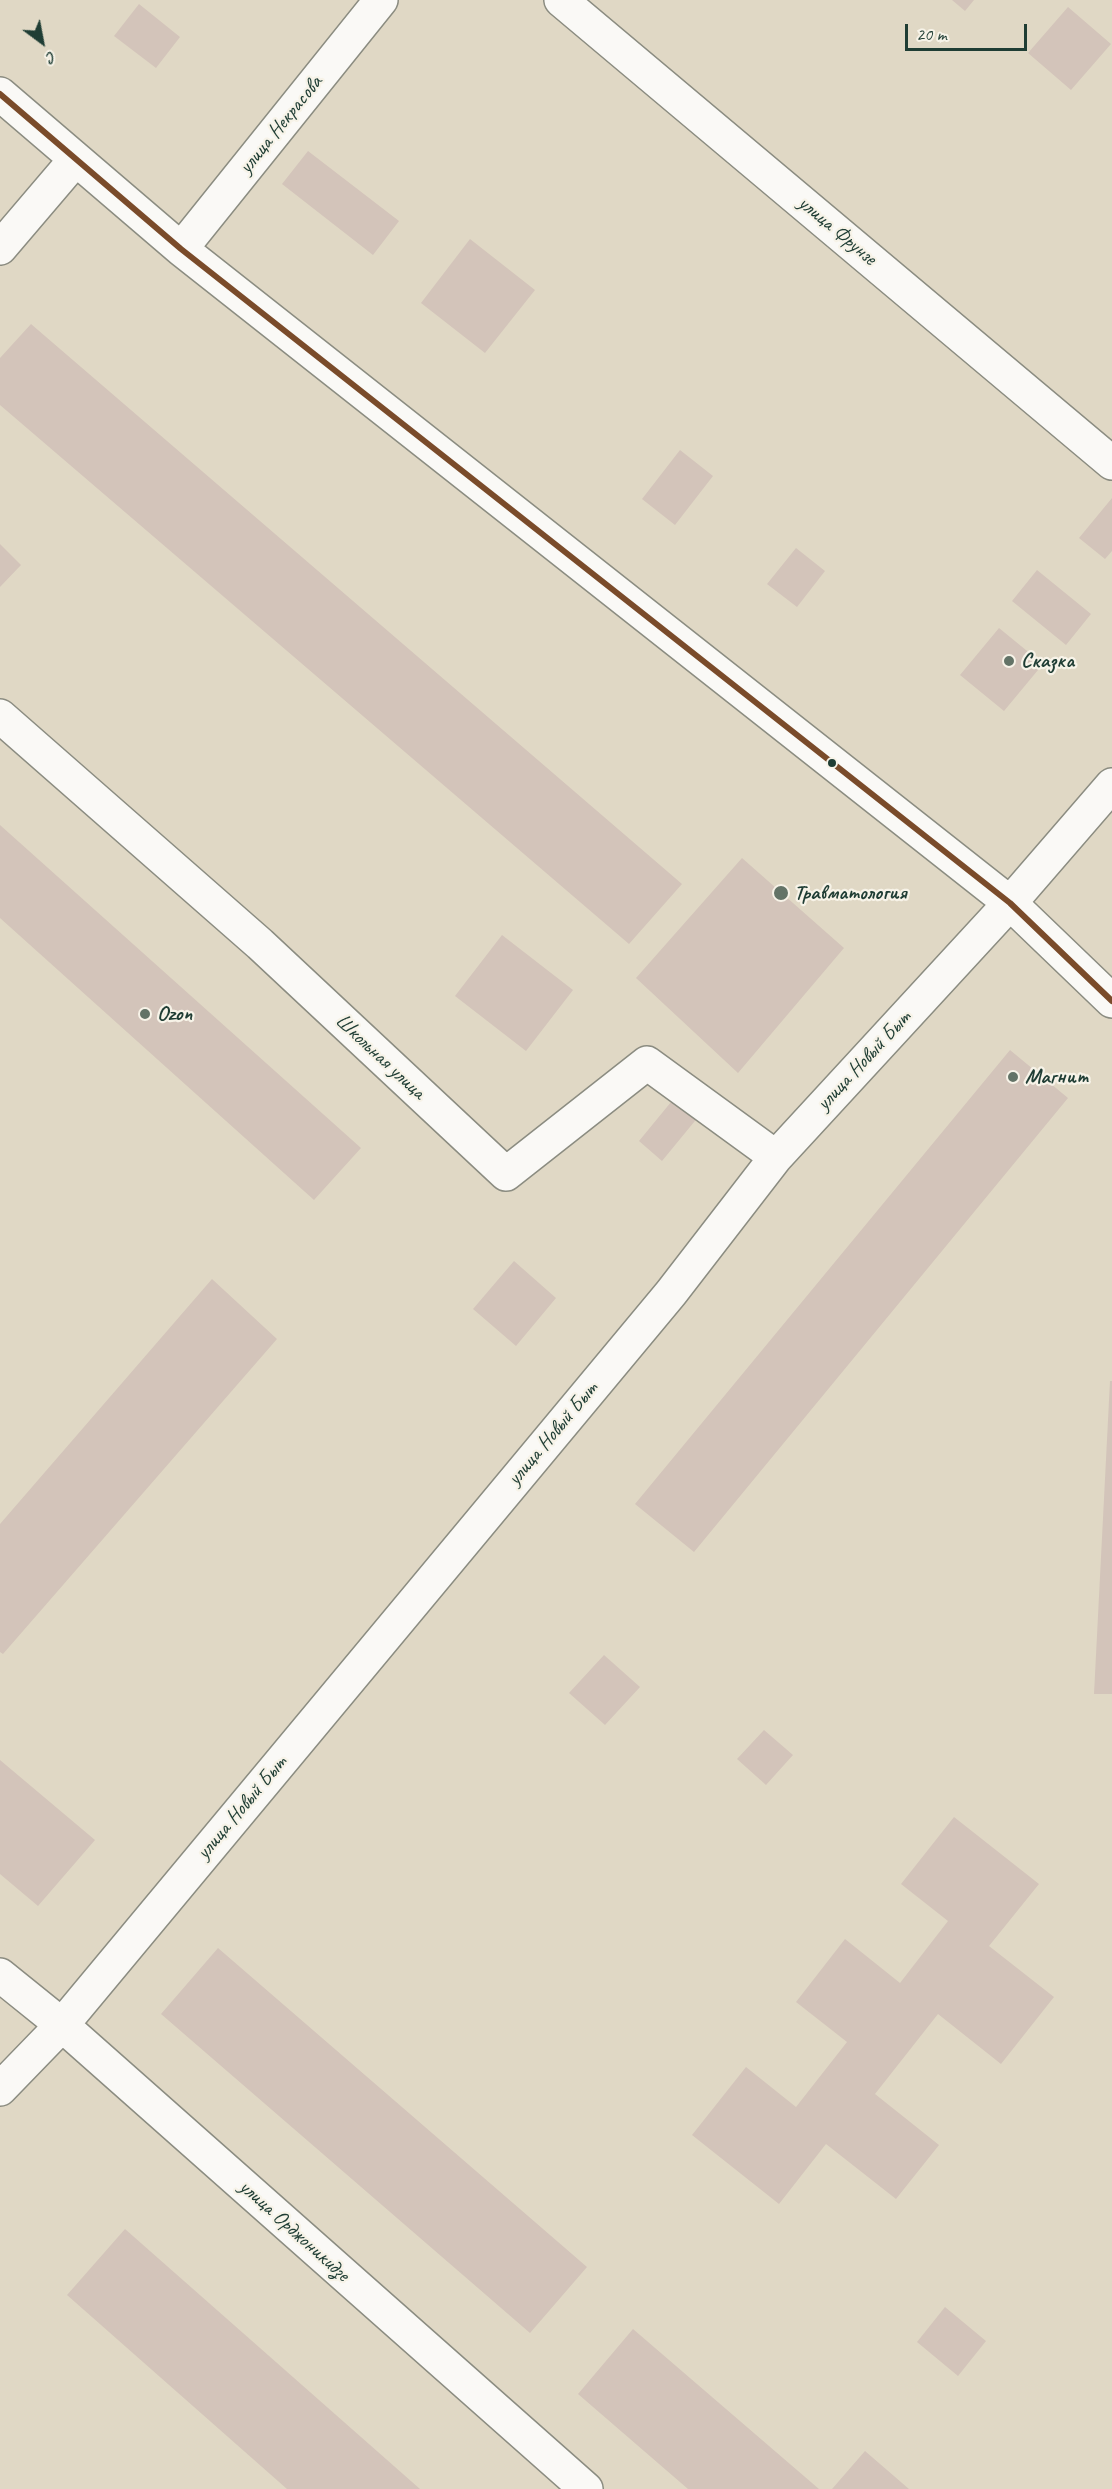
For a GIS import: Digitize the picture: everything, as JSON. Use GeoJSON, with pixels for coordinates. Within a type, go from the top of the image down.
{"type":"FeatureCollection","features":[{"type":"Feature","properties":{"kind":"street","name":"улица Некрасова"},"geometry":{"type":"LineString","coordinates":[[181,249],[381,0]]}},
{"type":"Feature","properties":{"kind":"street","name":"улица Фрунзе"},"geometry":{"type":"LineString","coordinates":[[561,0],[1112,463]]}},
{"type":"Feature","properties":{"kind":"street"},"geometry":{"type":"LineString","coordinates":[[0,94],[181,249],[1010,903],[1112,1002]]}},
{"type":"Feature","properties":{"kind":"street"},"geometry":{"type":"LineString","coordinates":[[0,248],[75,160]]}},
{"type":"Feature","properties":{"kind":"street","name":"Школьная улица"},"geometry":{"type":"LineString","coordinates":[[0,716],[260,944],[506,1174],[647,1064],[776,1156]]}},
{"type":"Feature","properties":{"kind":"street","name":"улица Новый Быт"},"geometry":{"type":"LineString","coordinates":[[0,2089],[62,2025],[664,1302],[776,1156],[1010,903],[1112,785]]}},
{"type":"Feature","properties":{"kind":"street","name":"улица Орджоникидзе"},"geometry":{"type":"LineString","coordinates":[[0,1975],[62,2025],[579,2487]]}},
{"type":"Feature","properties":{"kind":"building"},"geometry":{"type":"Polygon","coordinates":[[[952,0],[974,0],[965,11],[952,0]]]}},
{"type":"Feature","properties":{"kind":"building"},"geometry":{"type":"Polygon","coordinates":[[[139,4],[180,37],[156,68],[114,36],[139,4]]]}},
{"type":"Feature","properties":{"kind":"building"},"geometry":{"type":"Polygon","coordinates":[[[1068,7],[1111,44],[1071,90],[1028,53],[1068,7]]]}},
{"type":"Feature","properties":{"kind":"building"},"geometry":{"type":"Polygon","coordinates":[[[308,151],[399,221],[373,255],[282,184],[308,151]]]}},
{"type":"Feature","properties":{"kind":"building"},"geometry":{"type":"Polygon","coordinates":[[[470,239],[535,290],[485,353],[421,303],[470,239]]]}},
{"type":"Feature","properties":{"kind":"building"},"geometry":{"type":"Polygon","coordinates":[[[31,324],[682,884],[629,944],[0,405],[0,358],[31,324]]]}},
{"type":"Feature","properties":{"kind":"building"},"geometry":{"type":"Polygon","coordinates":[[[680,450],[713,476],[675,525],[642,499],[680,450]]]}},
{"type":"Feature","properties":{"kind":"building"},"geometry":{"type":"Polygon","coordinates":[[[1112,498],[1112,551],[1105,559],[1079,538],[1112,498]]]}},
{"type":"Feature","properties":{"kind":"building"},"geometry":{"type":"Polygon","coordinates":[[[0,544],[21,565],[0,587],[0,544]]]}},
{"type":"Feature","properties":{"kind":"building"},"geometry":{"type":"Polygon","coordinates":[[[796,548],[825,571],[797,607],[767,584],[796,548]]]}},
{"type":"Feature","properties":{"kind":"building"},"geometry":{"type":"Polygon","coordinates":[[[1037,570],[1091,614],[1066,645],[1012,601],[1037,570]]]}},
{"type":"Feature","properties":{"kind":"building"},"geometry":{"type":"Polygon","coordinates":[[[999,628],[1043,664],[1004,711],[960,675],[999,628]]]}},
{"type":"Feature","properties":{"kind":"building"},"geometry":{"type":"Polygon","coordinates":[[[0,825],[361,1148],[314,1200],[0,918],[0,825]]]}},
{"type":"Feature","properties":{"kind":"building"},"geometry":{"type":"Polygon","coordinates":[[[742,858],[844,948],[738,1073],[636,978],[742,858]]]}},
{"type":"Feature","properties":{"kind":"building"},"geometry":{"type":"Polygon","coordinates":[[[502,935],[573,990],[526,1051],[455,996],[502,935]]]}},
{"type":"Feature","properties":{"kind":"building"},"geometry":{"type":"Polygon","coordinates":[[[1010,1050],[1068,1098],[694,1552],[635,1504],[1010,1050]]]}},
{"type":"Feature","properties":{"kind":"building"},"geometry":{"type":"Polygon","coordinates":[[[676,1096],[699,1116],[662,1161],[639,1141],[676,1096]]]}},
{"type":"Feature","properties":{"kind":"building"},"geometry":{"type":"Polygon","coordinates":[[[514,1261],[556,1298],[516,1346],[473,1309],[514,1261]]]}},
{"type":"Feature","properties":{"kind":"building"},"geometry":{"type":"Polygon","coordinates":[[[212,1279],[277,1339],[3,1654],[0,1652],[0,1524],[212,1279]]]}},
{"type":"Feature","properties":{"kind":"building"},"geometry":{"type":"Polygon","coordinates":[[[1110,1381],[1112,1381],[1112,1694],[1094,1694],[1110,1381]]]}},
{"type":"Feature","properties":{"kind":"building"},"geometry":{"type":"Polygon","coordinates":[[[604,1655],[640,1687],[605,1725],[569,1693],[604,1655]]]}},
{"type":"Feature","properties":{"kind":"building"},"geometry":{"type":"Polygon","coordinates":[[[764,1730],[793,1755],[766,1785],[737,1759],[764,1730]]]}},
{"type":"Feature","properties":{"kind":"building"},"geometry":{"type":"Polygon","coordinates":[[[0,1760],[95,1840],[38,1906],[0,1874],[0,1760]]]}},
{"type":"Feature","properties":{"kind":"building"},"geometry":{"type":"Polygon","coordinates":[[[954,1817],[1039,1884],[989,1946],[1054,1997],[1001,2064],[938,2014],[875,2094],[939,2145],[896,2199],[826,2144],[779,2204],[692,2135],[746,2067],[796,2107],[847,2042],[796,2002],[845,1939],[900,1983],[948,1921],[901,1884],[954,1817]]]}},
{"type":"Feature","properties":{"kind":"building"},"geometry":{"type":"Polygon","coordinates":[[[218,1948],[587,2267],[530,2333],[161,2014],[218,1948]]]}},
{"type":"Feature","properties":{"kind":"building"},"geometry":{"type":"Polygon","coordinates":[[[125,2229],[420,2489],[287,2489],[67,2295],[125,2229]]]}},
{"type":"Feature","properties":{"kind":"building"},"geometry":{"type":"Polygon","coordinates":[[[945,2307],[986,2341],[958,2376],[917,2342],[945,2307]]]}},
{"type":"Feature","properties":{"kind":"building"},"geometry":{"type":"Polygon","coordinates":[[[633,2329],[819,2489],[688,2489],[578,2394],[633,2329]]]}},
{"type":"Feature","properties":{"kind":"building"},"geometry":{"type":"Polygon","coordinates":[[[865,2451],[909,2489],[832,2489],[865,2451]]]}},
{"type":"Feature","properties":{"kind":"transit line"},"geometry":{"type":"LineString","coordinates":[[0,94],[181,249],[1010,903],[1112,1001]]}},
{"type":"Feature","properties":{"kind":"place","name":"Сказка"},"geometry":{"type":"Point","coordinates":[1009,661]}},
{"type":"Feature","properties":{"kind":"place","name":"Травматология"},"geometry":{"type":"Point","coordinates":[781,893]}},
{"type":"Feature","properties":{"kind":"place","name":"Ozon"},"geometry":{"type":"Point","coordinates":[145,1014]}},
{"type":"Feature","properties":{"kind":"place","name":"Магнит"},"geometry":{"type":"Point","coordinates":[1013,1077]}}]}
